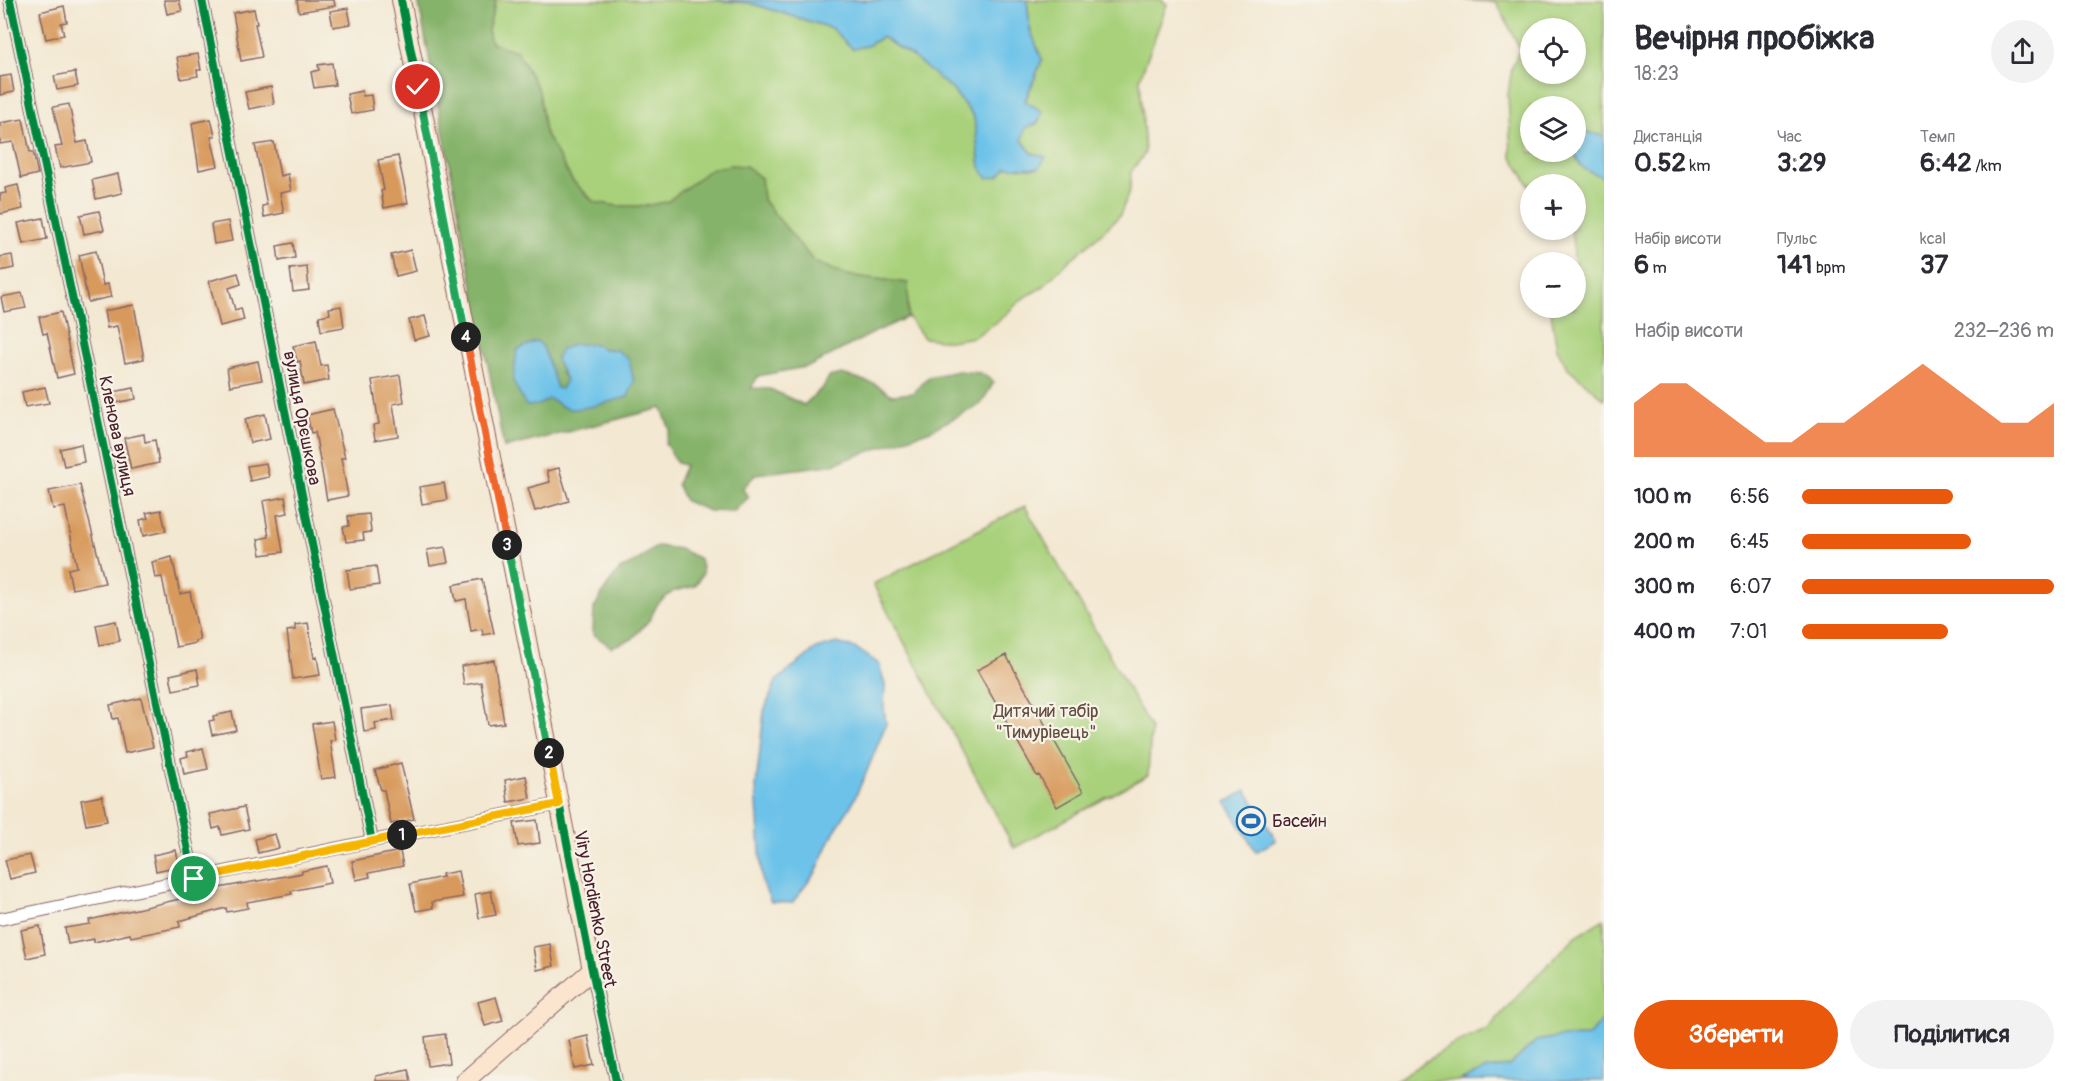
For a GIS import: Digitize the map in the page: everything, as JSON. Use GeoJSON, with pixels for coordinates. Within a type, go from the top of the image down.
{"type":"FeatureCollection","features":[{"type":"Feature","properties":{"kind":"street","name":"Кленова вулиця"},"geometry":{"type":"LineString","coordinates":[[10,0],[194,879]]}},
{"type":"Feature","properties":{"kind":"street","name":"вулиця Орєшкова"},"geometry":{"type":"LineString","coordinates":[[202,0],[372,841]]}},
{"type":"Feature","properties":{"kind":"street","name":"Viry Hordienko Street"},"geometry":{"type":"LineString","coordinates":[[401,0],[592,970],[616,1081]]}},
{"type":"Feature","properties":{"kind":"street"},"geometry":{"type":"LineString","coordinates":[[0,919],[559,804]]}},
{"type":"Feature","properties":{"kind":"street"},"geometry":{"type":"LineString","coordinates":[[465,1081],[592,970]]}},
{"type":"Feature","properties":{"kind":"green space"},"geometry":{"type":"Polygon","coordinates":[[[418,0],[496,0],[488,30],[491,43],[517,51],[539,91],[545,133],[572,180],[594,202],[617,206],[644,206],[667,202],[711,169],[731,165],[746,166],[761,178],[763,200],[814,262],[846,275],[908,283],[908,317],[810,366],[758,376],[751,388],[770,389],[804,405],[824,386],[829,377],[842,374],[875,384],[892,395],[913,393],[928,377],[958,371],[981,373],[994,382],[981,404],[931,430],[830,465],[756,474],[742,489],[749,497],[733,512],[709,511],[685,501],[677,484],[685,465],[677,463],[665,443],[670,430],[662,408],[504,448],[418,0]],[[594,344],[560,371],[566,380],[561,389],[557,389],[549,370],[548,399],[556,401],[562,407],[617,350],[604,349],[594,344]]]}},
{"type":"Feature","properties":{"kind":"green space"},"geometry":{"type":"Polygon","coordinates":[[[496,0],[713,0],[750,3],[831,28],[853,49],[869,45],[882,37],[913,57],[953,90],[974,117],[980,166],[1039,168],[1045,157],[1032,153],[1022,140],[1025,128],[1025,102],[1042,60],[1030,29],[1027,0],[1161,0],[1167,4],[1140,78],[1145,153],[1131,172],[1130,190],[1120,215],[1043,287],[1022,299],[1001,319],[974,337],[950,341],[924,338],[908,317],[907,283],[846,275],[814,262],[763,200],[761,178],[711,169],[667,202],[644,206],[617,206],[594,202],[572,180],[545,133],[539,91],[491,44],[488,30],[496,0]]]}},
{"type":"Feature","properties":{"kind":"green space"},"geometry":{"type":"Polygon","coordinates":[[[1465,0],[1604,0],[1604,136],[1586,134],[1586,96],[1520,96],[1520,162],[1580,162],[1590,171],[1604,178],[1604,399],[1567,367],[1557,349],[1552,318],[1586,318],[1586,252],[1574,252],[1572,240],[1586,240],[1586,174],[1522,174],[1511,155],[1508,95],[1512,67],[1520,49],[1497,3],[1465,0]]]}},
{"type":"Feature","properties":{"kind":"green space","name":"Дитячий табір \"Тимурівець\""},"geometry":{"type":"Polygon","coordinates":[[[1025,506],[1151,729],[1148,775],[1014,848],[873,584],[1025,506]]]}},
{"type":"Feature","properties":{"kind":"green space"},"geometry":{"type":"Polygon","coordinates":[[[657,546],[680,549],[700,559],[703,573],[695,586],[674,591],[658,603],[650,619],[632,639],[611,647],[593,634],[594,608],[620,569],[637,561],[657,546]]]}},
{"type":"Feature","properties":{"kind":"green space"},"geometry":{"type":"Polygon","coordinates":[[[1604,919],[1604,1018],[1589,1036],[1536,1041],[1509,1066],[1487,1069],[1460,1081],[1394,1081],[1449,1047],[1488,1029],[1576,936],[1604,919]]]}},
{"type":"Feature","properties":{"kind":"water"},"geometry":{"type":"Polygon","coordinates":[[[713,0],[1027,0],[1030,29],[1042,60],[1025,101],[1043,112],[1037,124],[1025,128],[1022,140],[1032,153],[1046,157],[1039,168],[1007,167],[999,176],[987,178],[980,166],[974,117],[953,90],[913,57],[882,37],[869,45],[853,49],[831,28],[750,3],[713,0]]]}},
{"type":"Feature","properties":{"kind":"water"},"geometry":{"type":"Polygon","coordinates":[[[1586,132],[1604,136],[1604,178],[1586,170],[1578,162],[1586,162],[1586,132]]]}},
{"type":"Feature","properties":{"kind":"water"},"geometry":{"type":"Polygon","coordinates":[[[537,341],[543,347],[557,388],[561,389],[566,380],[556,359],[561,349],[574,344],[594,344],[604,349],[617,350],[629,360],[634,382],[628,397],[575,409],[561,406],[548,399],[539,405],[526,406],[513,381],[517,350],[537,341]]]}},
{"type":"Feature","properties":{"kind":"water"},"geometry":{"type":"Polygon","coordinates":[[[837,643],[857,649],[879,664],[885,685],[886,724],[852,804],[834,832],[816,872],[792,903],[771,902],[762,882],[756,786],[764,711],[776,681],[816,649],[837,643]]]}},
{"type":"Feature","properties":{"kind":"water","name":"Басейн"},"geometry":{"type":"Polygon","coordinates":[[[1246,790],[1276,840],[1256,852],[1226,802],[1246,790]]]}},
{"type":"Feature","properties":{"kind":"water"},"geometry":{"type":"Polygon","coordinates":[[[1604,1018],[1604,1081],[1460,1081],[1487,1069],[1509,1066],[1536,1041],[1589,1036],[1604,1018]]]}},
{"type":"Feature","properties":{"kind":"building"},"geometry":{"type":"Polygon","coordinates":[[[164,0],[179,0],[182,11],[167,14],[164,0]]]}},
{"type":"Feature","properties":{"kind":"building"},"geometry":{"type":"Polygon","coordinates":[[[297,0],[334,0],[335,6],[299,12],[297,0]]]}},
{"type":"Feature","properties":{"kind":"building"},"geometry":{"type":"Polygon","coordinates":[[[64,6],[67,22],[61,23],[64,35],[46,39],[40,12],[64,6]]]}},
{"type":"Feature","properties":{"kind":"building"},"geometry":{"type":"Polygon","coordinates":[[[348,8],[351,24],[333,27],[330,11],[348,8]]]}},
{"type":"Feature","properties":{"kind":"building"},"geometry":{"type":"Polygon","coordinates":[[[254,9],[262,57],[241,61],[233,13],[254,9]]]}},
{"type":"Feature","properties":{"kind":"building"},"geometry":{"type":"Polygon","coordinates":[[[198,54],[201,70],[197,70],[198,76],[181,79],[177,57],[198,54]]]}},
{"type":"Feature","properties":{"kind":"building"},"geometry":{"type":"Polygon","coordinates":[[[332,63],[335,85],[314,88],[311,72],[319,70],[318,65],[332,63]]]}},
{"type":"Feature","properties":{"kind":"building"},"geometry":{"type":"Polygon","coordinates":[[[75,72],[78,86],[57,90],[54,76],[75,72]]]}},
{"type":"Feature","properties":{"kind":"building"},"geometry":{"type":"Polygon","coordinates":[[[11,75],[14,92],[0,95],[0,77],[11,75]]]}},
{"type":"Feature","properties":{"kind":"building"},"geometry":{"type":"Polygon","coordinates":[[[271,87],[274,104],[249,109],[245,92],[271,87]]]}},
{"type":"Feature","properties":{"kind":"building"},"geometry":{"type":"Polygon","coordinates":[[[362,91],[363,96],[371,95],[373,110],[351,114],[347,94],[362,91]]]}},
{"type":"Feature","properties":{"kind":"building"},"geometry":{"type":"Polygon","coordinates":[[[69,104],[77,143],[87,141],[91,162],[60,168],[55,147],[62,146],[53,107],[69,104]]]}},
{"type":"Feature","properties":{"kind":"building"},"geometry":{"type":"Polygon","coordinates":[[[23,119],[30,152],[33,152],[38,174],[21,178],[13,142],[0,144],[0,123],[23,119]]]}},
{"type":"Feature","properties":{"kind":"building"},"geometry":{"type":"Polygon","coordinates":[[[211,119],[215,136],[211,137],[218,166],[199,170],[192,123],[211,119]]]}},
{"type":"Feature","properties":{"kind":"building"},"geometry":{"type":"Polygon","coordinates":[[[274,142],[280,176],[288,174],[291,191],[280,193],[284,213],[264,217],[262,206],[267,205],[255,145],[274,142]]]}},
{"type":"Feature","properties":{"kind":"building"},"geometry":{"type":"Polygon","coordinates":[[[398,156],[408,203],[384,208],[381,191],[384,190],[378,160],[398,156]]]}},
{"type":"Feature","properties":{"kind":"building"},"geometry":{"type":"Polygon","coordinates":[[[118,174],[122,193],[96,199],[92,180],[118,174]]]}},
{"type":"Feature","properties":{"kind":"building"},"geometry":{"type":"Polygon","coordinates":[[[18,185],[23,209],[0,214],[0,194],[6,193],[5,188],[18,185]]]}},
{"type":"Feature","properties":{"kind":"building"},"geometry":{"type":"Polygon","coordinates":[[[99,211],[104,230],[84,234],[80,215],[99,211]]]}},
{"type":"Feature","properties":{"kind":"building"},"geometry":{"type":"Polygon","coordinates":[[[43,218],[47,239],[23,244],[18,223],[43,218]]]}},
{"type":"Feature","properties":{"kind":"building"},"geometry":{"type":"Polygon","coordinates":[[[228,221],[232,241],[214,244],[211,224],[228,221]]]}},
{"type":"Feature","properties":{"kind":"building"},"geometry":{"type":"Polygon","coordinates":[[[293,243],[295,258],[279,261],[277,246],[293,243]]]}},
{"type":"Feature","properties":{"kind":"building"},"geometry":{"type":"Polygon","coordinates":[[[411,250],[416,271],[396,276],[391,255],[411,250]]]}},
{"type":"Feature","properties":{"kind":"building"},"geometry":{"type":"Polygon","coordinates":[[[96,251],[103,285],[108,284],[111,297],[88,302],[79,255],[96,251]]]}},
{"type":"Feature","properties":{"kind":"building"},"geometry":{"type":"Polygon","coordinates":[[[12,255],[14,268],[0,271],[0,257],[12,255]]]}},
{"type":"Feature","properties":{"kind":"building"},"geometry":{"type":"Polygon","coordinates":[[[307,267],[309,290],[293,292],[290,269],[307,267]]]}},
{"type":"Feature","properties":{"kind":"building"},"geometry":{"type":"Polygon","coordinates":[[[238,273],[241,284],[229,288],[235,310],[241,308],[244,320],[220,326],[209,281],[238,273]]]}},
{"type":"Feature","properties":{"kind":"building"},"geometry":{"type":"Polygon","coordinates":[[[22,293],[26,308],[4,312],[1,297],[22,293]]]}},
{"type":"Feature","properties":{"kind":"building"},"geometry":{"type":"Polygon","coordinates":[[[134,305],[144,359],[125,363],[117,326],[107,328],[104,311],[134,305]]]}},
{"type":"Feature","properties":{"kind":"building"},"geometry":{"type":"Polygon","coordinates":[[[341,306],[344,327],[321,331],[319,316],[330,314],[329,308],[341,306]]]}},
{"type":"Feature","properties":{"kind":"building"},"geometry":{"type":"Polygon","coordinates":[[[61,312],[74,374],[57,378],[47,333],[43,334],[39,317],[61,312]]]}},
{"type":"Feature","properties":{"kind":"building"},"geometry":{"type":"Polygon","coordinates":[[[425,316],[430,336],[414,340],[409,320],[425,316]]]}},
{"type":"Feature","properties":{"kind":"building"},"geometry":{"type":"Polygon","coordinates":[[[316,341],[321,366],[327,365],[329,380],[304,385],[300,361],[297,362],[293,346],[316,341]]]}},
{"type":"Feature","properties":{"kind":"building"},"geometry":{"type":"Polygon","coordinates":[[[258,361],[262,380],[230,386],[227,368],[258,361]]]}},
{"type":"Feature","properties":{"kind":"building"},"geometry":{"type":"Polygon","coordinates":[[[400,375],[404,402],[393,404],[398,436],[375,440],[373,425],[379,424],[372,380],[400,375]]]}},
{"type":"Feature","properties":{"kind":"building"},"geometry":{"type":"Polygon","coordinates":[[[45,387],[49,403],[25,407],[22,392],[45,387]]]}},
{"type":"Feature","properties":{"kind":"building"},"geometry":{"type":"Polygon","coordinates":[[[134,388],[136,399],[115,403],[113,392],[134,388]]]}},
{"type":"Feature","properties":{"kind":"building"},"geometry":{"type":"Polygon","coordinates":[[[333,409],[345,458],[341,458],[348,496],[327,500],[315,432],[311,433],[307,415],[333,409]]]}},
{"type":"Feature","properties":{"kind":"building"},"geometry":{"type":"Polygon","coordinates":[[[265,414],[270,439],[250,443],[245,419],[265,414]]]}},
{"type":"Feature","properties":{"kind":"building"},"geometry":{"type":"Polygon","coordinates":[[[144,434],[145,442],[155,440],[159,463],[131,469],[124,438],[144,434]]]}},
{"type":"Feature","properties":{"kind":"building"},"geometry":{"type":"Polygon","coordinates":[[[81,444],[84,462],[64,466],[60,449],[81,444]]]}},
{"type":"Feature","properties":{"kind":"building"},"geometry":{"type":"Polygon","coordinates":[[[266,463],[269,477],[250,481],[247,466],[266,463]]]}},
{"type":"Feature","properties":{"kind":"building"},"geometry":{"type":"Polygon","coordinates":[[[559,468],[569,501],[535,511],[528,488],[550,482],[547,471],[559,468]]]}},
{"type":"Feature","properties":{"kind":"building"},"geometry":{"type":"Polygon","coordinates":[[[444,483],[447,500],[422,504],[419,487],[444,483]]]}},
{"type":"Feature","properties":{"kind":"building"},"geometry":{"type":"Polygon","coordinates":[[[80,485],[105,583],[72,589],[68,569],[77,567],[65,507],[53,509],[49,491],[80,485]]]}},
{"type":"Feature","properties":{"kind":"building"},"geometry":{"type":"Polygon","coordinates":[[[285,497],[288,513],[277,515],[283,552],[261,555],[258,539],[269,537],[263,501],[285,497]]]}},
{"type":"Feature","properties":{"kind":"building"},"geometry":{"type":"Polygon","coordinates":[[[161,510],[166,531],[143,536],[140,520],[148,518],[146,513],[161,510]]]}},
{"type":"Feature","properties":{"kind":"building"},"geometry":{"type":"Polygon","coordinates":[[[369,514],[371,532],[363,533],[364,540],[346,542],[343,527],[349,526],[348,516],[369,514]]]}},
{"type":"Feature","properties":{"kind":"building"},"geometry":{"type":"Polygon","coordinates":[[[445,547],[448,563],[430,566],[427,550],[445,547]]]}},
{"type":"Feature","properties":{"kind":"building"},"geometry":{"type":"Polygon","coordinates":[[[172,557],[180,594],[190,592],[200,640],[176,647],[162,577],[155,578],[152,562],[172,557]]]}},
{"type":"Feature","properties":{"kind":"building"},"geometry":{"type":"Polygon","coordinates":[[[376,566],[379,585],[350,589],[347,570],[376,566]]]}},
{"type":"Feature","properties":{"kind":"building"},"geometry":{"type":"Polygon","coordinates":[[[482,579],[494,633],[483,635],[482,629],[471,631],[466,599],[456,601],[453,585],[482,579]]]}},
{"type":"Feature","properties":{"kind":"building"},"geometry":{"type":"Polygon","coordinates":[[[116,621],[120,641],[100,645],[96,625],[116,621]]]}},
{"type":"Feature","properties":{"kind":"building"},"geometry":{"type":"Polygon","coordinates":[[[308,623],[314,658],[317,657],[320,675],[293,679],[287,631],[295,630],[295,625],[308,623]]]}},
{"type":"Feature","properties":{"kind":"building"},"geometry":{"type":"Polygon","coordinates":[[[1006,655],[1083,792],[1057,807],[977,670],[1006,655]]]}},
{"type":"Feature","properties":{"kind":"building"},"geometry":{"type":"Polygon","coordinates":[[[494,660],[504,723],[488,725],[481,682],[464,685],[461,666],[494,660]]]}},
{"type":"Feature","properties":{"kind":"building"},"geometry":{"type":"Polygon","coordinates":[[[197,669],[200,685],[173,690],[170,675],[197,669]]]}},
{"type":"Feature","properties":{"kind":"building"},"geometry":{"type":"Polygon","coordinates":[[[141,698],[153,747],[125,753],[118,718],[113,719],[110,705],[141,698]]]}},
{"type":"Feature","properties":{"kind":"building"},"geometry":{"type":"Polygon","coordinates":[[[392,705],[394,720],[375,723],[376,730],[364,732],[361,709],[392,705]]]}},
{"type":"Feature","properties":{"kind":"building"},"geometry":{"type":"Polygon","coordinates":[[[232,712],[236,730],[212,735],[209,721],[214,720],[213,716],[232,712]]]}},
{"type":"Feature","properties":{"kind":"building"},"geometry":{"type":"Polygon","coordinates":[[[332,721],[335,740],[330,741],[336,777],[321,779],[312,724],[332,721]]]}},
{"type":"Feature","properties":{"kind":"building"},"geometry":{"type":"Polygon","coordinates":[[[203,748],[208,769],[184,774],[181,758],[188,756],[187,752],[203,748]]]}},
{"type":"Feature","properties":{"kind":"building"},"geometry":{"type":"Polygon","coordinates":[[[401,763],[414,819],[391,824],[384,790],[381,790],[375,770],[401,763]]]}},
{"type":"Feature","properties":{"kind":"building"},"geometry":{"type":"Polygon","coordinates":[[[526,776],[530,798],[508,802],[505,780],[526,776]]]}},
{"type":"Feature","properties":{"kind":"building"},"geometry":{"type":"Polygon","coordinates":[[[102,796],[107,821],[86,825],[81,800],[102,796]]]}},
{"type":"Feature","properties":{"kind":"building"},"geometry":{"type":"Polygon","coordinates":[[[244,807],[249,829],[222,835],[220,827],[213,829],[210,814],[244,807]]]}},
{"type":"Feature","properties":{"kind":"building"},"geometry":{"type":"Polygon","coordinates":[[[537,820],[540,843],[518,846],[514,823],[537,820]]]}},
{"type":"Feature","properties":{"kind":"building"},"geometry":{"type":"Polygon","coordinates":[[[275,834],[279,848],[258,853],[255,839],[275,834]]]}},
{"type":"Feature","properties":{"kind":"building"},"geometry":{"type":"Polygon","coordinates":[[[176,850],[179,866],[156,871],[153,855],[176,850]]]}},
{"type":"Feature","properties":{"kind":"building"},"geometry":{"type":"Polygon","coordinates":[[[400,851],[403,866],[369,873],[370,877],[356,880],[352,861],[400,851]]]}},
{"type":"Feature","properties":{"kind":"building"},"geometry":{"type":"Polygon","coordinates":[[[30,855],[35,873],[10,879],[5,860],[30,855]]]}},
{"type":"Feature","properties":{"kind":"building"},"geometry":{"type":"Polygon","coordinates":[[[327,866],[330,883],[291,891],[292,894],[247,902],[248,908],[227,912],[226,908],[179,921],[180,927],[131,937],[130,934],[94,942],[94,939],[68,944],[65,928],[90,924],[89,920],[193,896],[202,891],[302,873],[302,871],[327,866]]]}},
{"type":"Feature","properties":{"kind":"building"},"geometry":{"type":"Polygon","coordinates":[[[458,871],[463,897],[432,902],[433,908],[416,911],[410,884],[443,877],[442,874],[458,871]]]}},
{"type":"Feature","properties":{"kind":"building"},"geometry":{"type":"Polygon","coordinates":[[[491,891],[496,915],[479,918],[475,894],[491,891]]]}},
{"type":"Feature","properties":{"kind":"building"},"geometry":{"type":"Polygon","coordinates":[[[40,926],[45,954],[27,958],[21,930],[40,926]]]}},
{"type":"Feature","properties":{"kind":"building"},"geometry":{"type":"Polygon","coordinates":[[[550,944],[554,966],[537,970],[533,947],[550,944]]]}},
{"type":"Feature","properties":{"kind":"building"},"geometry":{"type":"Polygon","coordinates":[[[496,997],[503,1021],[485,1026],[478,1002],[496,997]]]}},
{"type":"Feature","properties":{"kind":"building"},"geometry":{"type":"Polygon","coordinates":[[[445,1034],[449,1063],[428,1066],[425,1037],[445,1034]]]}},
{"type":"Feature","properties":{"kind":"building"},"geometry":{"type":"Polygon","coordinates":[[[588,1036],[594,1065],[575,1069],[569,1040],[588,1036]]]}},
{"type":"Feature","properties":{"kind":"building"},"geometry":{"type":"Polygon","coordinates":[[[408,1069],[411,1081],[376,1081],[376,1076],[408,1069]]]}},
{"type":"Feature","properties":{"kind":"cycle path"},"geometry":{"type":"LineString","coordinates":[[10,0],[194,879]]}},
{"type":"Feature","properties":{"kind":"cycle path"},"geometry":{"type":"LineString","coordinates":[[202,0],[372,841]]}},
{"type":"Feature","properties":{"kind":"cycle path"},"geometry":{"type":"LineString","coordinates":[[401,0],[592,970],[616,1081]]}},
{"type":"Feature","properties":{"kind":"place","name":"Басейн"},"geometry":{"type":"Point","coordinates":[1251,821]}},
{"type":"Feature","properties":{"kind":"route"},"geometry":{"type":"LineString","coordinates":[[194,879],[559,804],[418,87]]}}]}
